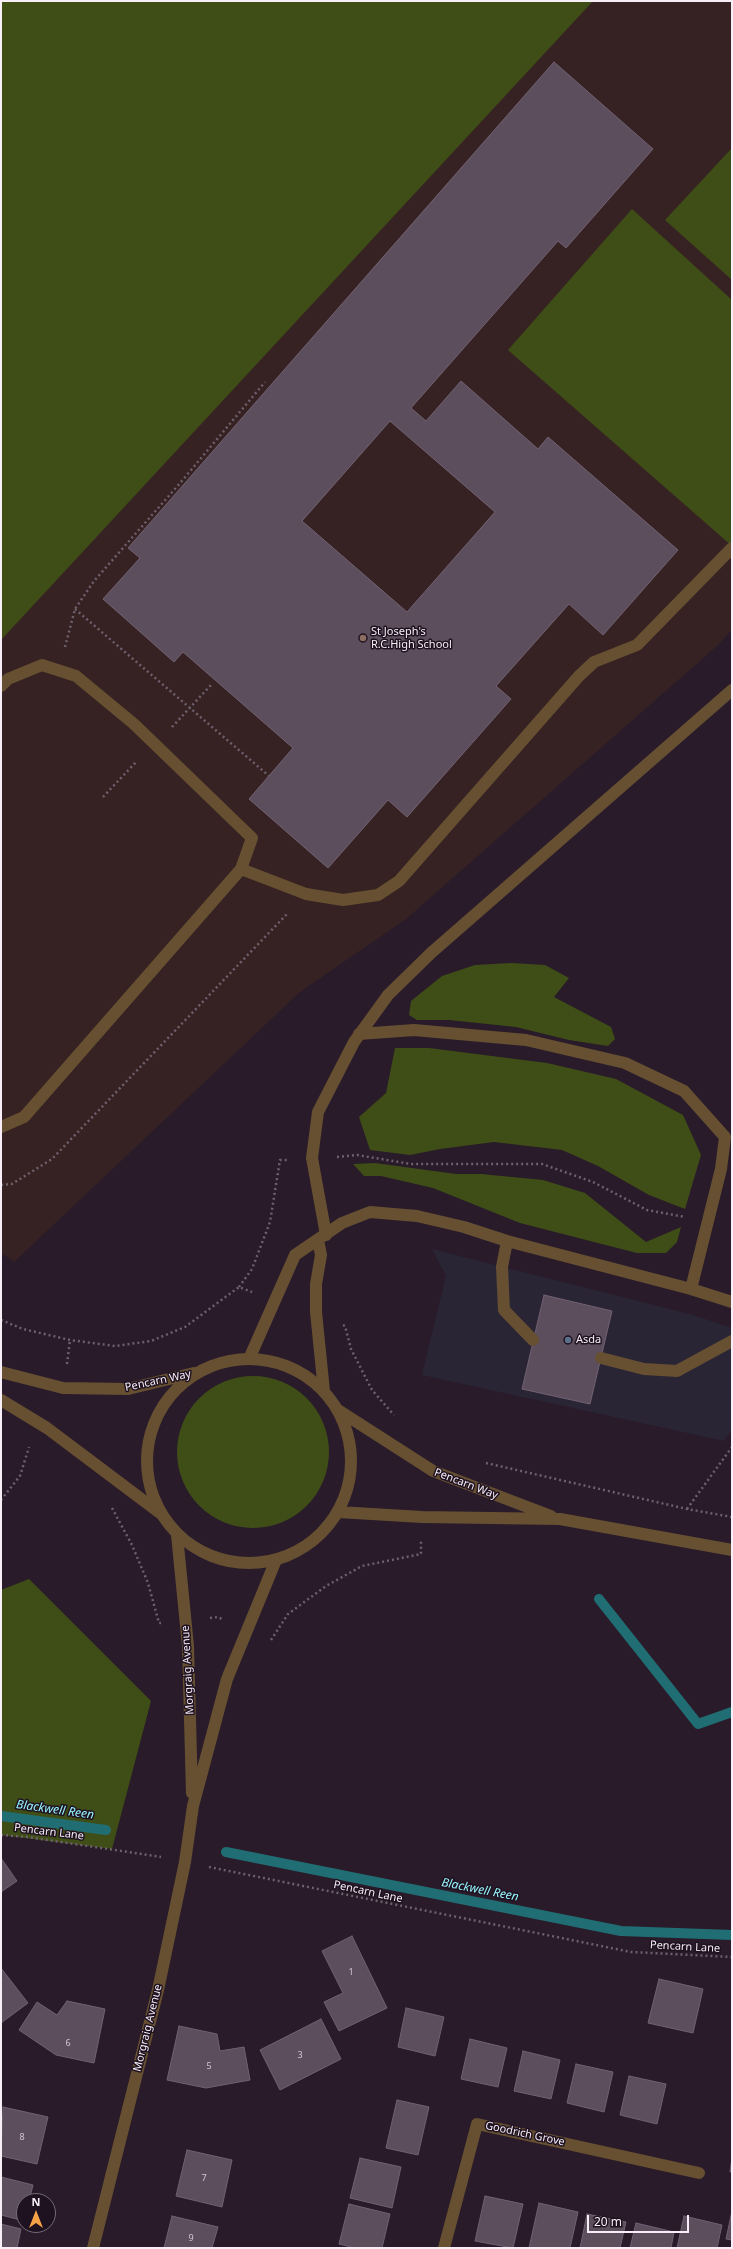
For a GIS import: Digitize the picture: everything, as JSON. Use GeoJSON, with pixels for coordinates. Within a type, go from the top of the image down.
{"type":"FeatureCollection","features":[{"type":"Feature","properties":{"kind":"street"},"geometry":{"type":"LineString","coordinates":[[241,869],[306,894],[342,900],[361,899],[378,895],[399,881],[579,676],[594,662],[637,645],[732,548]]}},
{"type":"Feature","properties":{"kind":"street"},"geometry":{"type":"LineString","coordinates":[[1,686],[8,678],[42,665],[76,676],[134,724],[252,838],[241,869],[24,1117],[1,1127]]}},
{"type":"Feature","properties":{"kind":"street"},"geometry":{"type":"LineString","coordinates":[[324,1390],[316,1312],[316,1284],[321,1255],[322,1238],[312,1158],[318,1112],[359,1034],[388,995],[431,953],[732,690]]}},
{"type":"Feature","properties":{"kind":"street"},"geometry":{"type":"LineString","coordinates":[[359,1034],[414,1030],[526,1040],[625,1063],[684,1091],[725,1137],[721,1169],[691,1289]]}},
{"type":"Feature","properties":{"kind":"street"},"geometry":{"type":"LineString","coordinates":[[249,1359],[295,1255],[342,1223],[370,1212],[417,1216],[464,1227],[507,1241],[691,1289],[732,1302]]}},
{"type":"Feature","properties":{"kind":"street"},"geometry":{"type":"LineString","coordinates":[[507,1241],[502,1267],[504,1310],[533,1340]]}},
{"type":"Feature","properties":{"kind":"street"},"geometry":{"type":"LineString","coordinates":[[601,1358],[644,1370],[677,1371],[697,1362],[732,1340]]}},
{"type":"Feature","properties":{"kind":"street"},"geometry":{"type":"LineString","coordinates":[[1,1400],[47,1428],[160,1513],[177,1535],[206,1554],[241,1564],[276,1560],[301,1550],[322,1533],[338,1512],[348,1488],[352,1461],[349,1435],[338,1410],[324,1390],[302,1373],[277,1362],[249,1359],[223,1362],[197,1372],[173,1392],[158,1414],[155,1419],[146,1450],[148,1483],[160,1513]]}},
{"type":"Feature","properties":{"kind":"street","name":"Pencarn Way"},"geometry":{"type":"LineString","coordinates":[[1,1372],[63,1388],[128,1389],[197,1372]]}},
{"type":"Feature","properties":{"kind":"street","name":"Pencarn Way"},"geometry":{"type":"LineString","coordinates":[[338,1410],[433,1471],[560,1519]]}},
{"type":"Feature","properties":{"kind":"street","name":"Pencarn Way"},"geometry":{"type":"LineString","coordinates":[[338,1512],[422,1517],[560,1519],[732,1550]]}},
{"type":"Feature","properties":{"kind":"street","name":"Morgraig Avenue"},"geometry":{"type":"LineString","coordinates":[[177,1535],[188,1646],[193,1806]]}},
{"type":"Feature","properties":{"kind":"street","name":"Morgraig Avenue"},"geometry":{"type":"LineString","coordinates":[[93,2248],[158,1990],[185,1862],[193,1806],[227,1678],[276,1560]]}},
{"type":"Feature","properties":{"kind":"street","name":"Goodrich Grove"},"geometry":{"type":"LineString","coordinates":[[444,2248],[477,2124],[699,2173]]}},
{"type":"Feature","properties":{"kind":"path"},"geometry":{"type":"LineString","coordinates":[[59,670],[75,609],[94,581],[182,482],[265,382]]}},
{"type":"Feature","properties":{"kind":"path"},"geometry":{"type":"LineString","coordinates":[[75,609],[269,776]]}},
{"type":"Feature","properties":{"kind":"path"},"geometry":{"type":"LineString","coordinates":[[1,1185],[12,1184],[52,1159],[306,894]]}},
{"type":"Feature","properties":{"kind":"path"},"geometry":{"type":"LineString","coordinates":[[1,1320],[22,1329],[70,1340],[115,1346],[151,1341],[185,1327],[239,1287],[252,1269],[270,1222],[280,1160],[357,1156],[411,1164],[542,1164],[593,1182],[647,1210],[708,1223]]}},
{"type":"Feature","properties":{"kind":"path"},"geometry":{"type":"LineString","coordinates":[[239,1287],[275,1300]]}},
{"type":"Feature","properties":{"kind":"path"},"geometry":{"type":"LineString","coordinates":[[316,1312],[345,1326],[351,1349],[372,1390],[400,1420]]}},
{"type":"Feature","properties":{"kind":"path"},"geometry":{"type":"LineString","coordinates":[[63,1388],[70,1340]]}},
{"type":"Feature","properties":{"kind":"path"},"geometry":{"type":"LineString","coordinates":[[1,1500],[20,1476],[29,1447],[47,1428]]}},
{"type":"Feature","properties":{"kind":"path"},"geometry":{"type":"LineString","coordinates":[[29,1447],[36,1450]]}},
{"type":"Feature","properties":{"kind":"path"},"geometry":{"type":"LineString","coordinates":[[687,1510],[732,1447]]}},
{"type":"Feature","properties":{"kind":"path"},"geometry":{"type":"LineString","coordinates":[[482,1462],[687,1510],[732,1517]]}},
{"type":"Feature","properties":{"kind":"path"},"geometry":{"type":"LineString","coordinates":[[108,1502],[132,1545],[148,1583],[159,1623],[218,1617],[247,1632],[271,1640],[288,1614],[326,1586],[362,1566],[421,1554],[422,1517]]}},
{"type":"Feature","properties":{"kind":"path","name":"Pencarn Lane"},"geometry":{"type":"LineString","coordinates":[[1,1835],[112,1849],[185,1862],[414,1910],[631,1952],[732,1957]]}},
{"type":"Feature","properties":{"kind":"shaded area","name":"St Joseph's R.C.High School"},"geometry":{"type":"Polygon","coordinates":[[[1,1],[732,1],[732,630],[717,646],[406,919],[300,992],[14,1262],[1,1253],[1,1]]]}},
{"type":"Feature","properties":{"kind":"shaded area"},"geometry":{"type":"Polygon","coordinates":[[[432,1249],[693,1315],[732,1328],[732,1430],[724,1441],[422,1375],[446,1276],[432,1249]]]}},
{"type":"Feature","properties":{"kind":"green space"},"geometry":{"type":"Polygon","coordinates":[[[1,1],[593,1],[1,640],[1,1]]]}},
{"type":"Feature","properties":{"kind":"green space"},"geometry":{"type":"Polygon","coordinates":[[[732,148],[732,280],[665,220],[732,148]]]}},
{"type":"Feature","properties":{"kind":"green space"},"geometry":{"type":"Polygon","coordinates":[[[632,209],[732,300],[732,546],[508,350],[632,209]]]}},
{"type":"Feature","properties":{"kind":"green space"},"geometry":{"type":"Polygon","coordinates":[[[511,963],[545,965],[569,978],[554,997],[611,1027],[615,1039],[608,1046],[569,1040],[516,1027],[449,1020],[417,1020],[409,1015],[411,1001],[442,976],[475,965],[511,963]]]}},
{"type":"Feature","properties":{"kind":"green space"},"geometry":{"type":"Polygon","coordinates":[[[395,1048],[429,1048],[547,1063],[616,1079],[683,1115],[701,1155],[685,1209],[649,1195],[598,1166],[562,1150],[494,1142],[440,1149],[410,1155],[370,1150],[359,1117],[386,1093],[395,1048]]]}},
{"type":"Feature","properties":{"kind":"green space"},"geometry":{"type":"Polygon","coordinates":[[[375,1163],[456,1174],[481,1174],[543,1180],[585,1193],[646,1242],[681,1227],[677,1242],[666,1253],[637,1253],[520,1223],[433,1188],[381,1176],[364,1176],[353,1164],[375,1163]]]}},
{"type":"Feature","properties":{"kind":"green space"},"geometry":{"type":"Polygon","coordinates":[[[260,1376],[282,1381],[307,1398],[324,1423],[328,1437],[328,1467],[324,1481],[307,1506],[282,1523],[268,1527],[246,1528],[224,1523],[205,1511],[194,1500],[182,1481],[178,1467],[177,1445],[182,1423],[194,1404],[205,1393],[224,1381],[238,1377],[260,1376]]]}},
{"type":"Feature","properties":{"kind":"green space"},"geometry":{"type":"Polygon","coordinates":[[[29,1579],[151,1701],[112,1849],[1,1835],[1,1590],[29,1579]]]}},
{"type":"Feature","properties":{"kind":"building"},"geometry":{"type":"Polygon","coordinates":[[[554,62],[653,149],[566,248],[558,241],[411,408],[426,421],[461,381],[538,449],[548,437],[678,550],[603,635],[569,604],[496,686],[511,699],[407,817],[388,800],[328,868],[249,799],[293,748],[183,652],[174,662],[103,599],[140,558],[128,548],[554,62]],[[390,421],[302,521],[407,612],[495,512],[390,421]]]}},
{"type":"Feature","properties":{"kind":"building"},"geometry":{"type":"Polygon","coordinates":[[[544,1295],[612,1311],[590,1404],[522,1389],[544,1295]]]}},
{"type":"Feature","properties":{"kind":"building"},"geometry":{"type":"Polygon","coordinates":[[[1,1858],[17,1881],[1,1892],[1,1858]]]}},
{"type":"Feature","properties":{"kind":"building"},"geometry":{"type":"Polygon","coordinates":[[[352,1936],[387,2008],[339,2031],[324,2002],[343,1993],[322,1951],[352,1936]]]}},
{"type":"Feature","properties":{"kind":"building"},"geometry":{"type":"Polygon","coordinates":[[[1,1968],[28,2003],[1,2023],[1,1968]]]}},
{"type":"Feature","properties":{"kind":"building"},"geometry":{"type":"Polygon","coordinates":[[[659,1979],[703,1989],[693,2033],[648,2023],[659,1979]]]}},
{"type":"Feature","properties":{"kind":"building"},"geometry":{"type":"Polygon","coordinates":[[[67,2001],[105,2009],[94,2063],[56,2055],[19,2030],[37,2002],[57,2015],[67,2001]]]}},
{"type":"Feature","properties":{"kind":"building"},"geometry":{"type":"Polygon","coordinates":[[[406,2008],[444,2017],[435,2056],[398,2047],[406,2008]]]}},
{"type":"Feature","properties":{"kind":"building"},"geometry":{"type":"Polygon","coordinates":[[[321,2019],[341,2059],[280,2090],[260,2050],[321,2019]]]}},
{"type":"Feature","properties":{"kind":"building"},"geometry":{"type":"Polygon","coordinates":[[[179,2026],[217,2034],[220,2051],[244,2047],[250,2080],[206,2088],[167,2080],[179,2026]]]}},
{"type":"Feature","properties":{"kind":"building"},"geometry":{"type":"Polygon","coordinates":[[[470,2039],[507,2048],[498,2087],[461,2079],[470,2039]]]}},
{"type":"Feature","properties":{"kind":"building"},"geometry":{"type":"Polygon","coordinates":[[[523,2051],[560,2060],[551,2099],[514,2091],[523,2051]]]}},
{"type":"Feature","properties":{"kind":"building"},"geometry":{"type":"Polygon","coordinates":[[[576,2064],[613,2072],[604,2112],[567,2103],[576,2064]]]}},
{"type":"Feature","properties":{"kind":"building"},"geometry":{"type":"Polygon","coordinates":[[[629,2076],[666,2084],[657,2124],[620,2115],[629,2076]]]}},
{"type":"Feature","properties":{"kind":"building"},"geometry":{"type":"Polygon","coordinates":[[[397,2100],[429,2107],[418,2155],[386,2148],[397,2100]]]}},
{"type":"Feature","properties":{"kind":"building"},"geometry":{"type":"Polygon","coordinates":[[[3,2107],[48,2117],[37,2164],[1,2156],[3,2107]]]}},
{"type":"Feature","properties":{"kind":"building"},"geometry":{"type":"Polygon","coordinates":[[[187,2150],[232,2160],[222,2207],[176,2196],[187,2150]]]}},
{"type":"Feature","properties":{"kind":"building"},"geometry":{"type":"Polygon","coordinates":[[[360,2158],[401,2167],[392,2208],[350,2198],[360,2158]]]}},
{"type":"Feature","properties":{"kind":"building"},"geometry":{"type":"Polygon","coordinates":[[[732,2158],[732,2172],[730,2172],[732,2158]]]}},
{"type":"Feature","properties":{"kind":"building"},"geometry":{"type":"Polygon","coordinates":[[[1,2177],[33,2185],[31,2193],[16,2193],[16,2219],[1,2215],[1,2177]]]}},
{"type":"Feature","properties":{"kind":"building"},"geometry":{"type":"Polygon","coordinates":[[[485,2196],[523,2204],[513,2248],[475,2241],[485,2196]]]}},
{"type":"Feature","properties":{"kind":"building"},"geometry":{"type":"Polygon","coordinates":[[[539,2203],[578,2212],[570,2248],[529,2248],[539,2203]]]}},
{"type":"Feature","properties":{"kind":"building"},"geometry":{"type":"Polygon","coordinates":[[[349,2204],[390,2214],[382,2248],[355,2248],[339,2244],[349,2204]]]}},
{"type":"Feature","properties":{"kind":"building"},"geometry":{"type":"Polygon","coordinates":[[[732,2211],[732,2240],[726,2239],[732,2211]]]}},
{"type":"Feature","properties":{"kind":"building"},"geometry":{"type":"Polygon","coordinates":[[[587,2214],[626,2222],[620,2248],[580,2248],[587,2214]]]}},
{"type":"Feature","properties":{"kind":"building"},"geometry":{"type":"Polygon","coordinates":[[[172,2216],[218,2227],[212,2248],[164,2248],[172,2216]]]}},
{"type":"Feature","properties":{"kind":"building"},"geometry":{"type":"Polygon","coordinates":[[[684,2216],[722,2225],[717,2248],[677,2248],[684,2216]]]}},
{"type":"Feature","properties":{"kind":"building"},"geometry":{"type":"Polygon","coordinates":[[[636,2223],[674,2232],[671,2248],[630,2248],[636,2223]]]}},
{"type":"Feature","properties":{"kind":"building"},"geometry":{"type":"Polygon","coordinates":[[[1,2224],[16,2228],[16,2233],[20,2233],[17,2248],[1,2248],[1,2224]]]}},
{"type":"Feature","properties":{"kind":"waterway"},"geometry":{"type":"LineString","coordinates":[[599,1599],[698,1724],[732,1712]]}},
{"type":"Feature","properties":{"kind":"waterway","name":"Blackwell Reen"},"geometry":{"type":"LineString","coordinates":[[1,1816],[106,1830]]}},
{"type":"Feature","properties":{"kind":"waterway","name":"Blackwell Reen"},"geometry":{"type":"LineString","coordinates":[[226,1852],[621,1931],[732,1935]]}},
{"type":"Feature","properties":{"kind":"place","name":"St Joseph's R.C.High School"},"geometry":{"type":"Point","coordinates":[363,638]}},
{"type":"Feature","properties":{"kind":"place","name":"Asda"},"geometry":{"type":"Point","coordinates":[568,1340]}}]}
